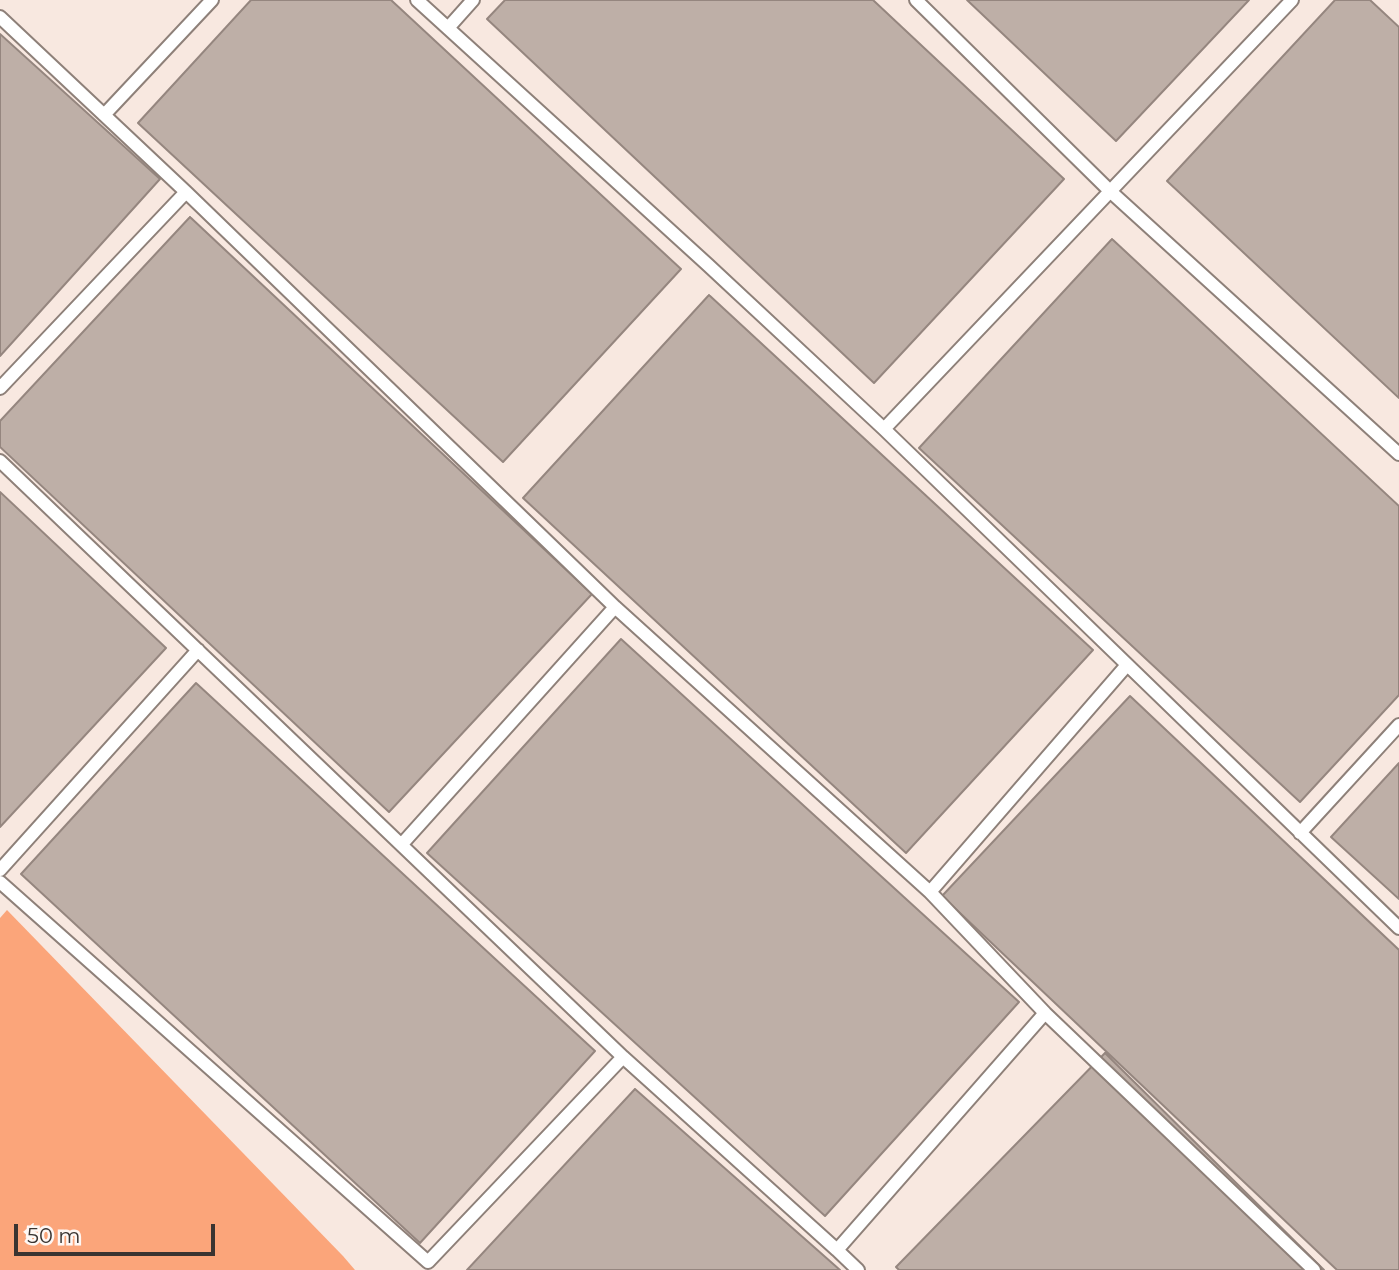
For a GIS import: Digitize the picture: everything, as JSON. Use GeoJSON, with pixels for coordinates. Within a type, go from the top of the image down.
{"type":"FeatureCollection","features":[{"type":"Feature","properties":{"kind":"lane"},"geometry":{"type":"LineString","coordinates":[[104,115],[212,0]]}},
{"type":"Feature","properties":{"kind":"lane"},"geometry":{"type":"LineString","coordinates":[[417,0],[884,429],[1399,928]]}},
{"type":"Feature","properties":{"kind":"lane"},"geometry":{"type":"LineString","coordinates":[[448,28],[473,0]]}},
{"type":"Feature","properties":{"kind":"lane"},"geometry":{"type":"LineString","coordinates":[[916,0],[1111,192],[1399,454]]}},
{"type":"Feature","properties":{"kind":"lane"},"geometry":{"type":"LineString","coordinates":[[884,429],[1292,0]]}},
{"type":"Feature","properties":{"kind":"lane"},"geometry":{"type":"LineString","coordinates":[[0,17],[186,192],[615,607],[930,892],[1045,1013],[1314,1270]]}},
{"type":"Feature","properties":{"kind":"lane"},"geometry":{"type":"LineString","coordinates":[[0,388],[186,192]]}},
{"type":"Feature","properties":{"kind":"lane"},"geometry":{"type":"LineString","coordinates":[[0,461],[623,1057],[858,1270]]}},
{"type":"Feature","properties":{"kind":"lane"},"geometry":{"type":"LineString","coordinates":[[402,844],[615,607]]}},
{"type":"Feature","properties":{"kind":"lane"},"geometry":{"type":"LineString","coordinates":[[0,870],[198,650]]}},
{"type":"Feature","properties":{"kind":"lane"},"geometry":{"type":"LineString","coordinates":[[930,892],[1127,665]]}},
{"type":"Feature","properties":{"kind":"lane"},"geometry":{"type":"LineString","coordinates":[[1300,833],[1399,725]]}},
{"type":"Feature","properties":{"kind":"lane"},"geometry":{"type":"LineString","coordinates":[[0,882],[432,1266],[623,1057]]}},
{"type":"Feature","properties":{"kind":"lane"},"geometry":{"type":"LineString","coordinates":[[837,1250],[1045,1013]]}},
{"type":"Feature","properties":{"kind":"shaded area"},"geometry":{"type":"Polygon","coordinates":[[[7,910],[355,1270],[0,1270],[0,918],[7,910]]]}},
{"type":"Feature","properties":{"kind":"building"},"geometry":{"type":"Polygon","coordinates":[[[251,0],[391,0],[681,269],[503,462],[138,123],[251,0]]]}},
{"type":"Feature","properties":{"kind":"building"},"geometry":{"type":"Polygon","coordinates":[[[505,0],[873,0],[1064,179],[874,383],[487,19],[505,0]]]}},
{"type":"Feature","properties":{"kind":"building"},"geometry":{"type":"Polygon","coordinates":[[[967,0],[1249,0],[1116,141],[967,0]]]}},
{"type":"Feature","properties":{"kind":"building"},"geometry":{"type":"Polygon","coordinates":[[[1335,0],[1370,0],[1399,27],[1399,398],[1167,181],[1335,0]]]}},
{"type":"Feature","properties":{"kind":"building"},"geometry":{"type":"Polygon","coordinates":[[[0,34],[160,179],[0,356],[0,34]]]}},
{"type":"Feature","properties":{"kind":"building"},"geometry":{"type":"Polygon","coordinates":[[[190,217],[592,594],[389,812],[0,447],[0,421],[190,217]]]}},
{"type":"Feature","properties":{"kind":"building"},"geometry":{"type":"Polygon","coordinates":[[[1112,239],[1399,506],[1399,695],[1300,802],[919,448],[1112,239]]]}},
{"type":"Feature","properties":{"kind":"building"},"geometry":{"type":"Polygon","coordinates":[[[709,295],[1093,650],[906,853],[523,498],[709,295]]]}},
{"type":"Feature","properties":{"kind":"building"},"geometry":{"type":"Polygon","coordinates":[[[0,492],[166,648],[0,827],[0,492]]]}},
{"type":"Feature","properties":{"kind":"building"},"geometry":{"type":"Polygon","coordinates":[[[621,639],[1019,1002],[825,1216],[427,853],[621,639]]]}},
{"type":"Feature","properties":{"kind":"building"},"geometry":{"type":"Polygon","coordinates":[[[196,683],[595,1051],[420,1243],[21,874],[196,683]]]}},
{"type":"Feature","properties":{"kind":"building"},"geometry":{"type":"Polygon","coordinates":[[[1130,696],[1399,950],[1399,1270],[1337,1270],[942,896],[1130,696]]]}},
{"type":"Feature","properties":{"kind":"building"},"geometry":{"type":"Polygon","coordinates":[[[1399,763],[1399,899],[1331,837],[1399,763]]]}},
{"type":"Feature","properties":{"kind":"building"},"geometry":{"type":"Polygon","coordinates":[[[1105,1053],[1324,1270],[899,1270],[896,1267],[1105,1053]]]}},
{"type":"Feature","properties":{"kind":"building"},"geometry":{"type":"Polygon","coordinates":[[[635,1089],[840,1270],[467,1270],[635,1089]]]}}]}
